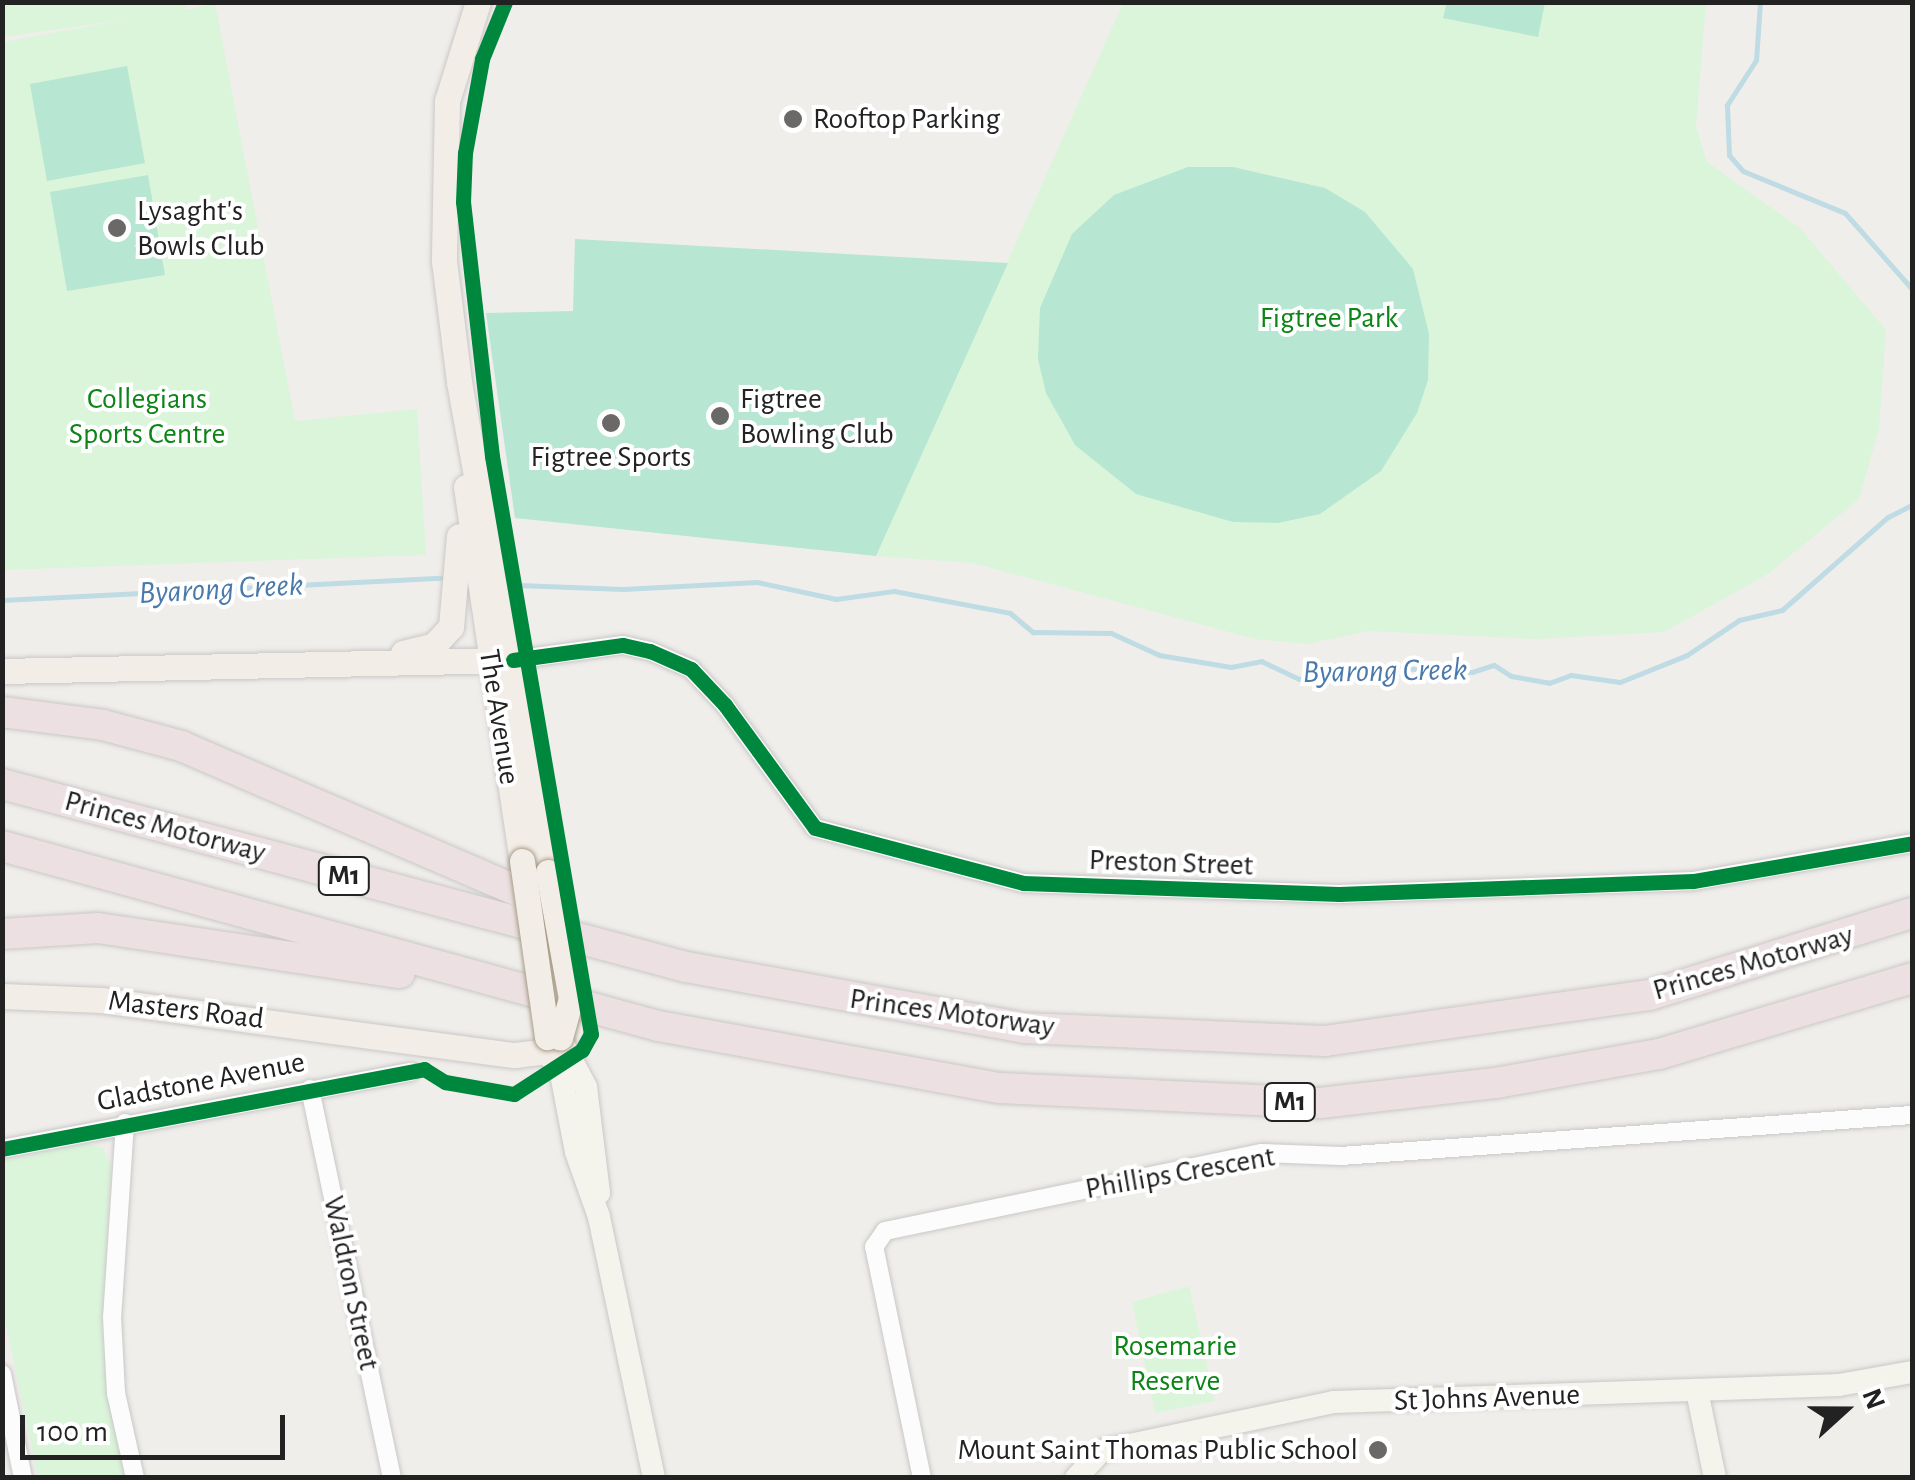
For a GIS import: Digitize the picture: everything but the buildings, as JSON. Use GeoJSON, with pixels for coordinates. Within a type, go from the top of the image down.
{"type":"FeatureCollection","features":[{"type":"Feature","properties":{"kind":"highway"},"geometry":{"type":"LineString","coordinates":[[2,712],[102,726],[200,753],[686,968]]}},
{"type":"Feature","properties":{"kind":"highway","name":"Princes Motorway"},"geometry":{"type":"LineString","coordinates":[[2,784],[686,968],[1025,1028],[1326,1041],[1650,994],[1912,913]]}},
{"type":"Feature","properties":{"kind":"highway","name":"Princes Motorway"},"geometry":{"type":"LineString","coordinates":[[2,846],[658,1026],[1000,1088],[1320,1103],[1659,1054],[1912,978]]}},
{"type":"Feature","properties":{"kind":"highway"},"geometry":{"type":"LineString","coordinates":[[2,934],[98,928],[349,962],[658,1026]]}},
{"type":"Feature","properties":{"kind":"main road","name":"The Avenue"},"geometry":{"type":"LineString","coordinates":[[478,2],[447,101],[444,261],[459,382],[464,478],[571,998],[555,1041]]}},
{"type":"Feature","properties":{"kind":"main road"},"geometry":{"type":"LineString","coordinates":[[358,660],[434,645],[454,618],[459,382]]}},
{"type":"Feature","properties":{"kind":"main road"},"geometry":{"type":"LineString","coordinates":[[2,671],[358,660],[502,661]]}},
{"type":"Feature","properties":{"kind":"main road","name":"The Avenue"},"geometry":{"type":"LineString","coordinates":[[502,661],[522,862],[555,1041]]}},
{"type":"Feature","properties":{"kind":"main road","name":"Masters Road"},"geometry":{"type":"LineString","coordinates":[[2,996],[101,1000],[500,1054],[555,1041]]}},
{"type":"Feature","properties":{"kind":"street","name":"Preston Street"},"geometry":{"type":"LineString","coordinates":[[502,661],[623,645],[650,651],[690,670],[725,705],[815,828],[1023,883],[1340,894],[1693,881],[1912,843]]}},
{"type":"Feature","properties":{"kind":"street","name":"The Avenue"},"geometry":{"type":"LineString","coordinates":[[555,1041],[576,1152],[600,1217],[654,1478]]}},
{"type":"Feature","properties":{"kind":"street","name":"Gladstone Avenue"},"geometry":{"type":"LineString","coordinates":[[2,1150],[124,1123],[412,1072]]}},
{"type":"Feature","properties":{"kind":"street","name":"Waldron Street"},"geometry":{"type":"LineString","coordinates":[[310,1089],[392,1478]]}},
{"type":"Feature","properties":{"kind":"street","name":"Phillips Crescent"},"geometry":{"type":"LineString","coordinates":[[922,1478],[874,1247],[886,1231],[1262,1153],[1341,1156],[1912,1114]]}},
{"type":"Feature","properties":{"kind":"street"},"geometry":{"type":"LineString","coordinates":[[124,1123],[112,1317],[116,1393],[135,1478]]}},
{"type":"Feature","properties":{"kind":"street","name":"St Johns Avenue"},"geometry":{"type":"LineString","coordinates":[[1076,1478],[1101,1452],[1334,1402],[1839,1385],[1912,1372]]}},
{"type":"Feature","properties":{"kind":"street"},"geometry":{"type":"LineString","coordinates":[[2,1374],[23,1478]]}},
{"type":"Feature","properties":{"kind":"street"},"geometry":{"type":"LineString","coordinates":[[1697,1391],[1715,1478]]}},
{"type":"Feature","properties":{"kind":"green space","name":"Collegians Sports Centre"},"geometry":{"type":"Polygon","coordinates":[[[184,2],[186,10],[215,3],[295,421],[417,409],[426,555],[3,570],[3,42],[130,19],[3,37],[2,3],[184,2]]]}},
{"type":"Feature","properties":{"kind":"green space"},"geometry":{"type":"Polygon","coordinates":[[[1447,2],[1545,3],[1538,37],[1443,18],[1447,2]]]}},
{"type":"Feature","properties":{"kind":"green space","name":"Figtree Park"},"geometry":{"type":"Polygon","coordinates":[[[1123,3],[1706,3],[1696,126],[1707,162],[1801,229],[1886,330],[1879,428],[1859,499],[1768,574],[1664,632],[1537,639],[1369,631],[1307,644],[1255,639],[973,563],[876,556],[1123,3]]]}},
{"type":"Feature","properties":{"kind":"green space"},"geometry":{"type":"Polygon","coordinates":[[[127,66],[145,163],[47,181],[30,84],[127,66]]]}},
{"type":"Feature","properties":{"kind":"green space"},"geometry":{"type":"Polygon","coordinates":[[[1188,167],[1233,167],[1325,188],[1365,212],[1413,269],[1429,334],[1428,380],[1417,413],[1381,471],[1320,514],[1278,523],[1233,522],[1136,494],[1075,445],[1046,393],[1038,359],[1040,308],[1072,234],[1114,195],[1188,167]]]}},
{"type":"Feature","properties":{"kind":"green space"},"geometry":{"type":"Polygon","coordinates":[[[148,175],[165,275],[67,291],[50,192],[148,175]]]}},
{"type":"Feature","properties":{"kind":"green space","name":"Figtree Bowling Club"},"geometry":{"type":"Polygon","coordinates":[[[575,239],[1008,263],[876,556],[515,518],[486,313],[573,311],[575,239]]]}},
{"type":"Feature","properties":{"kind":"green space"},"geometry":{"type":"Polygon","coordinates":[[[88,1143],[103,1148],[111,1166],[102,1330],[124,1477],[38,1477],[3,1310],[2,1161],[88,1143]]]}},
{"type":"Feature","properties":{"kind":"green space","name":"Rosemarie Reserve"},"geometry":{"type":"Polygon","coordinates":[[[1189,1286],[1215,1401],[1155,1413],[1132,1302],[1189,1286]]]}},
{"type":"Feature","properties":{"kind":"waterway","name":"Byarong Creek"},"geometry":{"type":"LineString","coordinates":[[1760,2],[1756,60],[1727,105],[1729,155],[1743,171],[1845,213],[1912,289]]}},
{"type":"Feature","properties":{"kind":"waterway","name":"Byarong Creek"},"geometry":{"type":"LineString","coordinates":[[518,585],[623,589],[757,582],[836,599],[894,591],[1010,613],[1033,632],[1111,633],[1159,655],[1231,667],[1261,661],[1299,679],[1363,666],[1472,672],[1494,665],[1511,676],[1549,683],[1571,675],[1620,682],[1687,655],[1739,620],[1782,610],[1888,517],[1912,505]]}},
{"type":"Feature","properties":{"kind":"waterway","name":"Byarong Creek"},"geometry":{"type":"LineString","coordinates":[[2,600],[440,578]]}},
{"type":"Feature","properties":{"kind":"cycle path"},"geometry":{"type":"LineString","coordinates":[[2,1149],[424,1069],[445,1082],[514,1094],[582,1050],[591,1034],[492,456],[463,202],[465,153],[482,59],[505,2]]}},
{"type":"Feature","properties":{"kind":"cycle path"},"geometry":{"type":"LineString","coordinates":[[513,660],[623,645],[650,651],[691,669],[725,705],[815,828],[1023,883],[1339,894],[1693,881],[1912,843]]}},
{"type":"Feature","properties":{"kind":"place","name":"Rooftop Parking"},"geometry":{"type":"Point","coordinates":[793,119]}},
{"type":"Feature","properties":{"kind":"place","name":"Lysaght's Bowls Club"},"geometry":{"type":"Point","coordinates":[117,228]}},
{"type":"Feature","properties":{"kind":"place","name":"Figtree Bowling Club"},"geometry":{"type":"Point","coordinates":[720,416]}},
{"type":"Feature","properties":{"kind":"place","name":"Figtree Sports"},"geometry":{"type":"Point","coordinates":[611,423]}},
{"type":"Feature","properties":{"kind":"place","name":"Mount Saint Thomas Public School"},"geometry":{"type":"Point","coordinates":[1378,1450]}}]}
